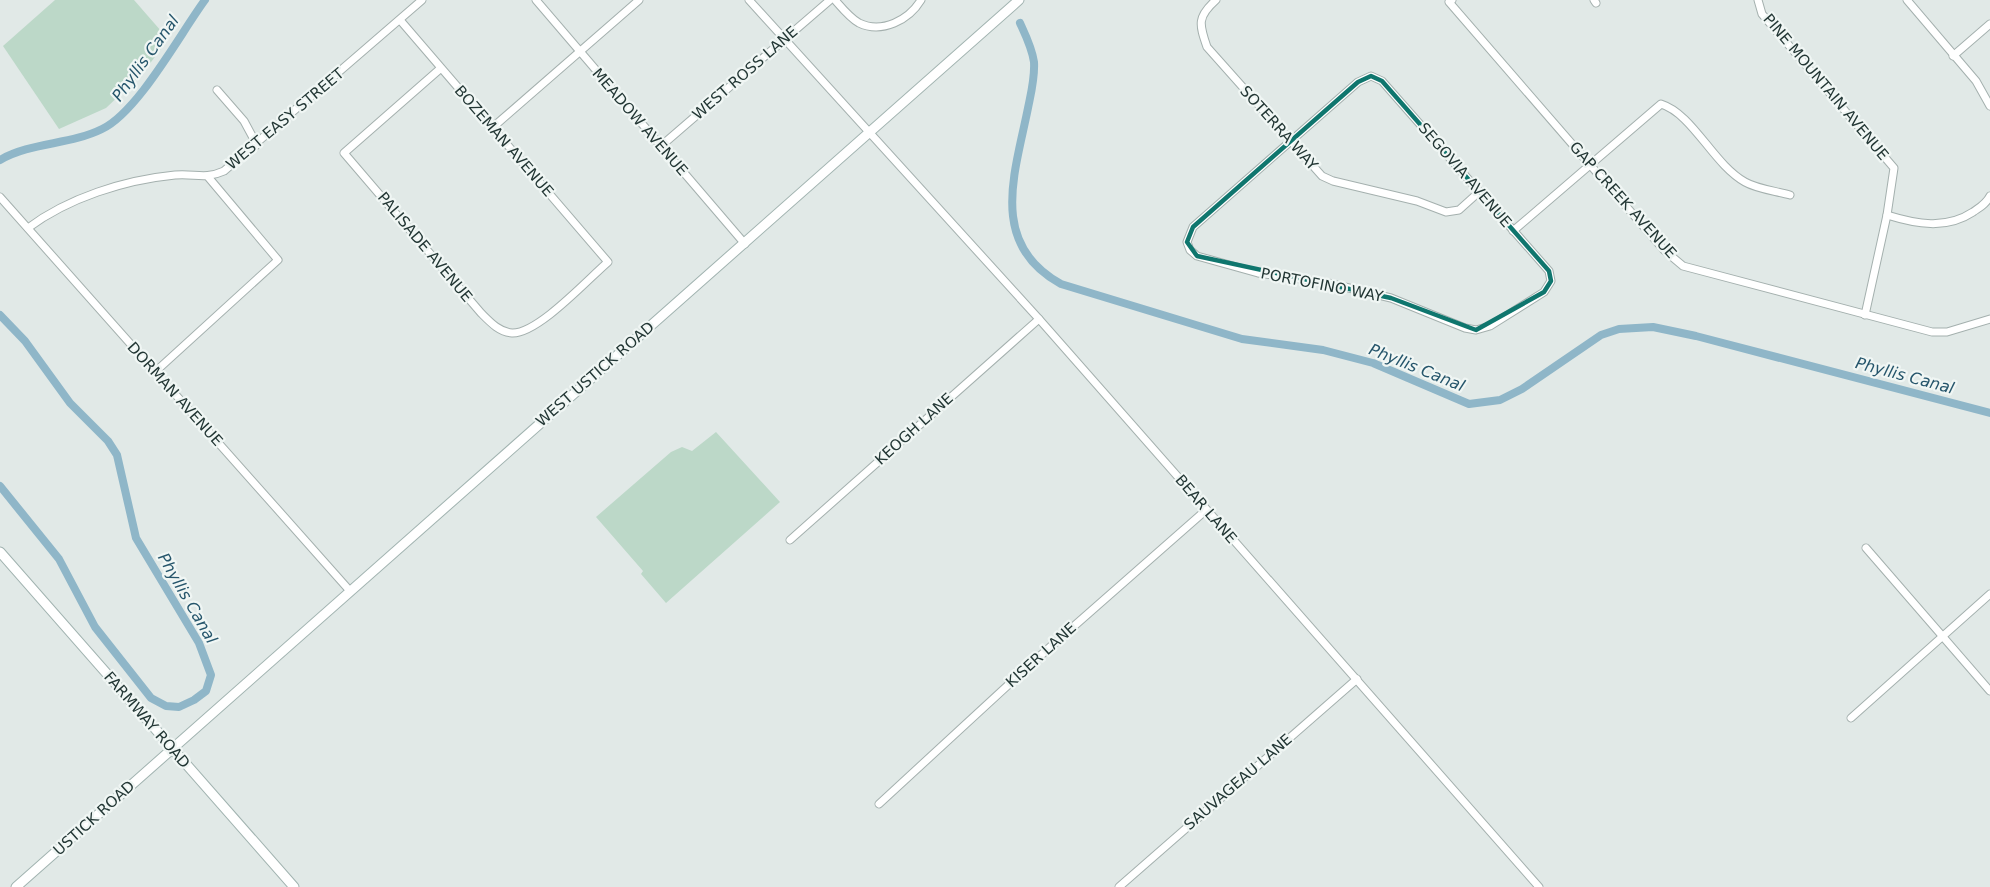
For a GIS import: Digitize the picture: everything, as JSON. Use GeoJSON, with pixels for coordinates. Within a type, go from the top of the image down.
{"type":"FeatureCollection","features":[{"type":"Feature","properties":{"kind":"main road","name":"WEST USTICK ROAD"},"geometry":{"type":"LineString","coordinates":[[172,748],[1019,0]]}},
{"type":"Feature","properties":{"kind":"main road","name":"FARMWAY ROAD"},"geometry":{"type":"LineString","coordinates":[[0,552],[294,887]]}},
{"type":"Feature","properties":{"kind":"main road","name":"USTICK ROAD"},"geometry":{"type":"LineString","coordinates":[[16,887],[172,748]]}},
{"type":"Feature","properties":{"kind":"street","name":"WEST EASY STREET"},"geometry":{"type":"LineString","coordinates":[[28,228],[61,206],[130,184],[176,175],[209,178],[224,171],[257,145],[422,0]]}},
{"type":"Feature","properties":{"kind":"street","name":"MEADOW AVENUE"},"geometry":{"type":"LineString","coordinates":[[536,0],[745,244]]}},
{"type":"Feature","properties":{"kind":"street"},"geometry":{"type":"LineString","coordinates":[[492,128],[639,0]]}},
{"type":"Feature","properties":{"kind":"street","name":"BEAR LANE"},"geometry":{"type":"LineString","coordinates":[[749,0],[1039,319],[1539,887]]}},
{"type":"Feature","properties":{"kind":"street","name":"WEST ROSS LANE"},"geometry":{"type":"LineString","coordinates":[[661,146],[830,0]]}},
{"type":"Feature","properties":{"kind":"street"},"geometry":{"type":"LineString","coordinates":[[835,0],[860,23],[888,26],[902,19],[921,0]]}},
{"type":"Feature","properties":{"kind":"street","name":"SOTERRA WAY"},"geometry":{"type":"LineString","coordinates":[[1216,0],[1203,11],[1200,28],[1207,47],[1314,168],[1333,181],[1417,201],[1446,212],[1459,210],[1479,192]]}},
{"type":"Feature","properties":{"kind":"street","name":"PINE MOUNTAIN AVENUE"},"geometry":{"type":"LineString","coordinates":[[1758,0],[1762,14],[1894,168],[1887,215],[1865,315]]}},
{"type":"Feature","properties":{"kind":"street"},"geometry":{"type":"LineString","coordinates":[[1907,0],[1976,81],[1990,106]]}},
{"type":"Feature","properties":{"kind":"street","name":"GAP CREEK AVENUE"},"geometry":{"type":"LineString","coordinates":[[1451,1],[1664,250],[1683,266],[1932,332],[1947,332],[1990,319]]}},
{"type":"Feature","properties":{"kind":"street","name":"BOZEMAN AVENUE"},"geometry":{"type":"LineString","coordinates":[[400,20],[608,262],[540,322],[513,333]]}},
{"type":"Feature","properties":{"kind":"street"},"geometry":{"type":"LineString","coordinates":[[1953,56],[1990,24]]}},
{"type":"Feature","properties":{"kind":"street","name":"PALISADE AVENUE"},"geometry":{"type":"LineString","coordinates":[[441,68],[344,153],[481,313],[497,327],[513,333]]}},
{"type":"Feature","properties":{"kind":"street","name":"SEGOVIA AVENUE"},"geometry":{"type":"LineString","coordinates":[[1290,143],[1358,82],[1371,76],[1383,81],[1549,271],[1551,281]]}},
{"type":"Feature","properties":{"kind":"street"},"geometry":{"type":"LineString","coordinates":[[217,90],[244,122],[257,145]]}},
{"type":"Feature","properties":{"kind":"street"},"geometry":{"type":"LineString","coordinates":[[1513,231],[1661,104],[1673,108],[1721,163],[1746,183],[1790,195]]}},
{"type":"Feature","properties":{"kind":"street","name":"PORTOFINO WAY"},"geometry":{"type":"LineString","coordinates":[[1290,143],[1193,227],[1187,242],[1190,250],[1197,256],[1258,273],[1328,284],[1390,298],[1476,330],[1490,326],[1544,292],[1551,281]]}},
{"type":"Feature","properties":{"kind":"street"},"geometry":{"type":"LineString","coordinates":[[155,372],[278,260],[209,178]]}},
{"type":"Feature","properties":{"kind":"street"},"geometry":{"type":"LineString","coordinates":[[1887,215],[1917,224],[1959,221],[1987,202],[1990,196]]}},
{"type":"Feature","properties":{"kind":"street","name":"DORMAN AVENUE"},"geometry":{"type":"LineString","coordinates":[[0,197],[350,591]]}},
{"type":"Feature","properties":{"kind":"street","name":"KEOGH LANE"},"geometry":{"type":"LineString","coordinates":[[790,540],[1039,319]]}},
{"type":"Feature","properties":{"kind":"street","name":"KISER LANE"},"geometry":{"type":"LineString","coordinates":[[879,804],[1041,655],[1206,510]]}},
{"type":"Feature","properties":{"kind":"street"},"geometry":{"type":"LineString","coordinates":[[1866,548],[1990,691]]}},
{"type":"Feature","properties":{"kind":"street"},"geometry":{"type":"LineString","coordinates":[[1851,717],[1990,594]]}},
{"type":"Feature","properties":{"kind":"street","name":"SAUVAGEAU LANE"},"geometry":{"type":"LineString","coordinates":[[1119,887],[1357,679]]}},
{"type":"Feature","properties":{"kind":"highlighted area"},"geometry":{"type":"Polygon","coordinates":[[[1371,76],[1382,81],[1549,271],[1551,281],[1544,292],[1476,330],[1391,298],[1197,256],[1187,242],[1193,227],[1358,82],[1371,76]]]}},
{"type":"Feature","properties":{"kind":"green space"},"geometry":{"type":"Polygon","coordinates":[[[55,0],[134,0],[168,39],[143,73],[106,108],[59,129],[3,46],[55,0]]]}},
{"type":"Feature","properties":{"kind":"green space"},"geometry":{"type":"Polygon","coordinates":[[[716,432],[780,502],[666,603],[641,574],[643,571],[596,517],[671,452],[682,447],[692,451],[716,432]]]}},
{"type":"Feature","properties":{"kind":"waterway","name":"Phyllis Canal"},"geometry":{"type":"LineString","coordinates":[[0,160],[25,150],[90,134],[116,120],[144,90],[205,0]]}},
{"type":"Feature","properties":{"kind":"waterway","name":"Phyllis Canal"},"geometry":{"type":"LineString","coordinates":[[1020,23],[1030,47],[1034,68],[1013,182],[1012,205],[1015,228],[1023,249],[1038,268],[1061,284],[1242,339],[1323,350],[1373,363],[1469,404],[1500,400],[1522,389],[1601,335],[1619,329],[1653,327],[1696,336],[1990,413]]}},
{"type":"Feature","properties":{"kind":"waterway","name":"Phyllis Canal"},"geometry":{"type":"LineString","coordinates":[[0,315],[25,341],[70,403],[108,441],[117,455],[136,538],[199,643],[211,675],[206,691],[179,707],[166,706],[151,698],[95,627],[59,559],[0,486]]}}]}
